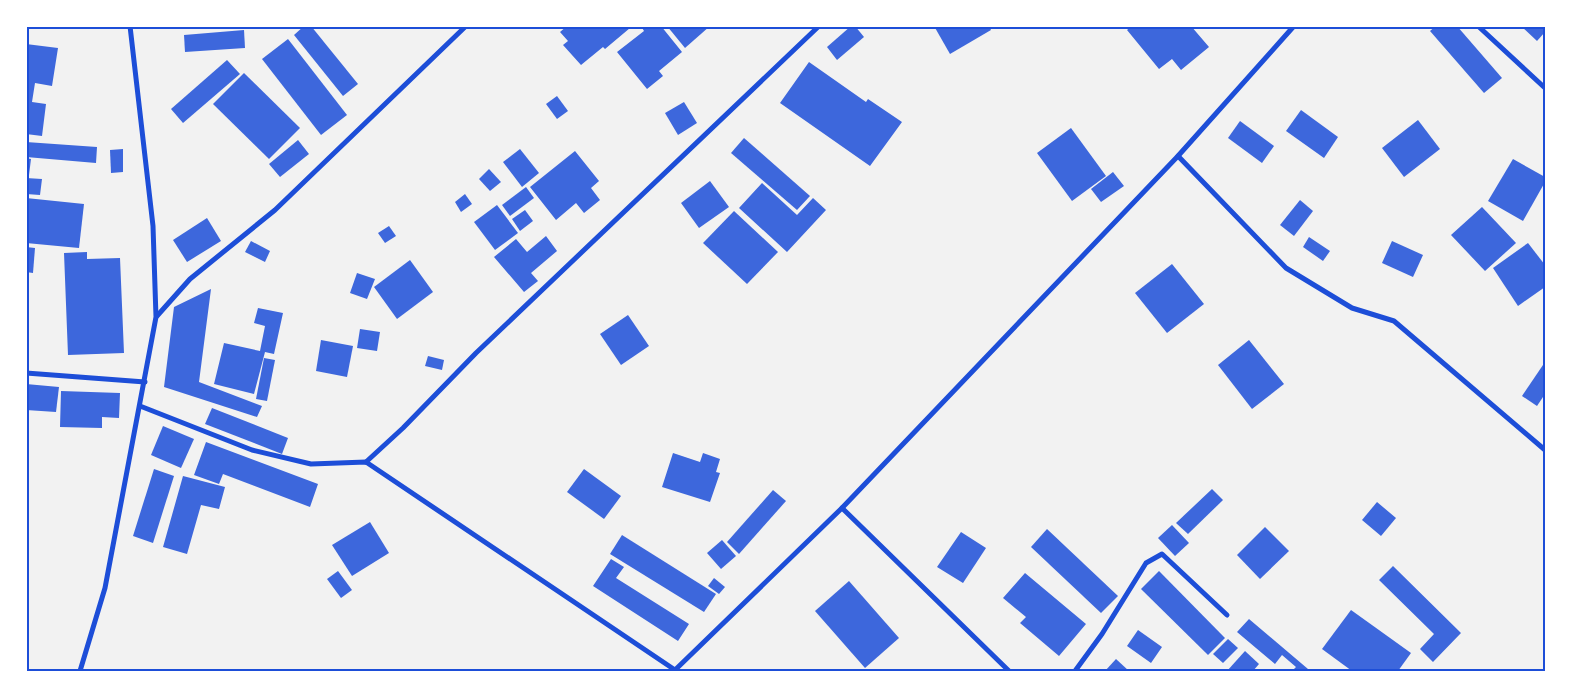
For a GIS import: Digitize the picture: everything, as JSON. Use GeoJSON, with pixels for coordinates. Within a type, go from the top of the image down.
{"type":"FeatureCollection","features":[{"type":"Feature","properties":{"kind":"street"},"geometry":{"type":"LineString","coordinates":[[80,671],[105,588],[156,317],[154,226],[130,26]]}},
{"type":"Feature","properties":{"kind":"street"},"geometry":{"type":"LineString","coordinates":[[156,317],[190,279],[275,210],[466,26]]}},
{"type":"Feature","properties":{"kind":"street"},"geometry":{"type":"LineString","coordinates":[[366,462],[819,26]]}},
{"type":"Feature","properties":{"kind":"street"},"geometry":{"type":"LineString","coordinates":[[140,406],[261,452],[311,464],[366,462],[675,670],[842,508],[1178,156],[1294,26]]}},
{"type":"Feature","properties":{"kind":"street"},"geometry":{"type":"LineString","coordinates":[[1478,26],[1545,88]]}},
{"type":"Feature","properties":{"kind":"street"},"geometry":{"type":"LineString","coordinates":[[1178,156],[1286,268],[1352,308],[1394,321],[1545,450]]}},
{"type":"Feature","properties":{"kind":"street"},"geometry":{"type":"LineString","coordinates":[[26,373],[145,382]]}},
{"type":"Feature","properties":{"kind":"street"},"geometry":{"type":"LineString","coordinates":[[842,508],[1009,671]]}},
{"type":"Feature","properties":{"kind":"street"},"geometry":{"type":"LineString","coordinates":[[1075,671],[1102,634],[1146,563],[1162,554],[1227,615]]}},
{"type":"Feature","properties":{"kind":"building"},"geometry":{"type":"Polygon","coordinates":[[[304,26],[311,26],[358,84],[343,96],[294,35],[304,26]]]}},
{"type":"Feature","properties":{"kind":"building"},"geometry":{"type":"Polygon","coordinates":[[[567,26],[628,26],[630,28],[605,49],[603,47],[581,65],[563,45],[568,41],[560,32],[567,26]]]}},
{"type":"Feature","properties":{"kind":"building"},"geometry":{"type":"Polygon","coordinates":[[[641,26],[661,26],[682,52],[659,71],[663,76],[647,89],[617,52],[644,31],[641,26]]]}},
{"type":"Feature","properties":{"kind":"building"},"geometry":{"type":"Polygon","coordinates":[[[667,26],[710,26],[685,48],[667,26]]]}},
{"type":"Feature","properties":{"kind":"building"},"geometry":{"type":"Polygon","coordinates":[[[851,26],[855,26],[864,37],[837,60],[827,47],[851,26]]]}},
{"type":"Feature","properties":{"kind":"building"},"geometry":{"type":"Polygon","coordinates":[[[934,26],[989,26],[991,30],[950,54],[934,26]]]}},
{"type":"Feature","properties":{"kind":"building"},"geometry":{"type":"Polygon","coordinates":[[[1132,26],[1191,26],[1209,47],[1181,70],[1172,59],[1159,69],[1127,30],[1132,26]]]}},
{"type":"Feature","properties":{"kind":"building"},"geometry":{"type":"Polygon","coordinates":[[[1436,26],[1457,26],[1502,78],[1484,93],[1430,31],[1436,26]]]}},
{"type":"Feature","properties":{"kind":"building"},"geometry":{"type":"Polygon","coordinates":[[[1521,26],[1545,26],[1545,32],[1537,41],[1521,26]]]}},
{"type":"Feature","properties":{"kind":"building"},"geometry":{"type":"Polygon","coordinates":[[[244,30],[245,48],[185,52],[184,35],[244,30]]]}},
{"type":"Feature","properties":{"kind":"building"},"geometry":{"type":"Polygon","coordinates":[[[288,39],[347,115],[321,135],[262,59],[288,39]]]}},
{"type":"Feature","properties":{"kind":"building"},"geometry":{"type":"Polygon","coordinates":[[[26,44],[58,48],[52,86],[35,83],[32,102],[46,104],[42,136],[26,134],[26,44]]]}},
{"type":"Feature","properties":{"kind":"building"},"geometry":{"type":"Polygon","coordinates":[[[227,60],[240,74],[183,123],[171,109],[227,60]]]}},
{"type":"Feature","properties":{"kind":"building"},"geometry":{"type":"Polygon","coordinates":[[[809,62],[866,102],[868,99],[902,122],[870,166],[780,103],[809,62]]]}},
{"type":"Feature","properties":{"kind":"building"},"geometry":{"type":"Polygon","coordinates":[[[244,73],[300,128],[269,159],[213,104],[244,73]]]}},
{"type":"Feature","properties":{"kind":"building"},"geometry":{"type":"Polygon","coordinates":[[[557,96],[568,111],[557,119],[546,104],[557,96]]]}},
{"type":"Feature","properties":{"kind":"building"},"geometry":{"type":"Polygon","coordinates":[[[684,102],[697,123],[678,135],[665,113],[684,102]]]}},
{"type":"Feature","properties":{"kind":"building"},"geometry":{"type":"Polygon","coordinates":[[[1301,110],[1338,137],[1324,158],[1286,131],[1301,110]]]}},
{"type":"Feature","properties":{"kind":"building"},"geometry":{"type":"Polygon","coordinates":[[[1418,120],[1440,149],[1404,177],[1382,148],[1418,120]]]}},
{"type":"Feature","properties":{"kind":"building"},"geometry":{"type":"Polygon","coordinates":[[[1240,121],[1274,146],[1262,163],[1228,138],[1240,121]]]}},
{"type":"Feature","properties":{"kind":"building"},"geometry":{"type":"Polygon","coordinates":[[[1071,128],[1106,176],[1072,201],[1037,153],[1071,128]]]}},
{"type":"Feature","properties":{"kind":"building"},"geometry":{"type":"Polygon","coordinates":[[[744,138],[810,196],[797,210],[731,153],[744,138]]]}},
{"type":"Feature","properties":{"kind":"building"},"geometry":{"type":"Polygon","coordinates":[[[298,140],[309,154],[280,177],[269,164],[298,140]]]}},
{"type":"Feature","properties":{"kind":"building"},"geometry":{"type":"Polygon","coordinates":[[[26,142],[97,147],[96,163],[26,157],[26,142]]]}},
{"type":"Feature","properties":{"kind":"building"},"geometry":{"type":"Polygon","coordinates":[[[123,149],[123,172],[111,173],[110,150],[123,149]]]}},
{"type":"Feature","properties":{"kind":"building"},"geometry":{"type":"Polygon","coordinates":[[[520,149],[539,173],[522,187],[503,162],[520,149]]]}},
{"type":"Feature","properties":{"kind":"building"},"geometry":{"type":"Polygon","coordinates":[[[575,151],[599,181],[591,188],[600,200],[584,213],[576,203],[556,220],[530,187],[575,151]]]}},
{"type":"Feature","properties":{"kind":"building"},"geometry":{"type":"Polygon","coordinates":[[[26,158],[31,159],[29,175],[26,175],[26,158]]]}},
{"type":"Feature","properties":{"kind":"building"},"geometry":{"type":"Polygon","coordinates":[[[1513,159],[1545,177],[1545,182],[1523,221],[1488,201],[1513,159]]]}},
{"type":"Feature","properties":{"kind":"building"},"geometry":{"type":"Polygon","coordinates":[[[489,169],[501,182],[490,191],[479,179],[489,169]]]}},
{"type":"Feature","properties":{"kind":"building"},"geometry":{"type":"Polygon","coordinates":[[[1113,172],[1124,186],[1101,202],[1091,189],[1113,172]]]}},
{"type":"Feature","properties":{"kind":"building"},"geometry":{"type":"Polygon","coordinates":[[[26,178],[42,179],[40,195],[26,194],[26,178]]]}},
{"type":"Feature","properties":{"kind":"building"},"geometry":{"type":"Polygon","coordinates":[[[710,181],[729,207],[699,228],[681,203],[710,181]]]}},
{"type":"Feature","properties":{"kind":"building"},"geometry":{"type":"Polygon","coordinates":[[[762,183],[797,215],[813,198],[826,210],[787,252],[739,208],[762,183]]]}},
{"type":"Feature","properties":{"kind":"building"},"geometry":{"type":"Polygon","coordinates":[[[526,187],[534,198],[510,216],[502,205],[526,187]]]}},
{"type":"Feature","properties":{"kind":"building"},"geometry":{"type":"Polygon","coordinates":[[[465,194],[472,204],[461,212],[455,202],[465,194]]]}},
{"type":"Feature","properties":{"kind":"building"},"geometry":{"type":"Polygon","coordinates":[[[26,198],[84,204],[79,248],[26,243],[26,198]]]}},
{"type":"Feature","properties":{"kind":"building"},"geometry":{"type":"Polygon","coordinates":[[[1300,200],[1313,211],[1294,236],[1280,225],[1300,200]]]}},
{"type":"Feature","properties":{"kind":"building"},"geometry":{"type":"Polygon","coordinates":[[[497,205],[518,233],[495,250],[474,222],[497,205]]]}},
{"type":"Feature","properties":{"kind":"building"},"geometry":{"type":"Polygon","coordinates":[[[1482,207],[1516,243],[1485,271],[1451,235],[1482,207]]]}},
{"type":"Feature","properties":{"kind":"building"},"geometry":{"type":"Polygon","coordinates":[[[525,210],[533,221],[520,231],[512,219],[525,210]]]}},
{"type":"Feature","properties":{"kind":"building"},"geometry":{"type":"Polygon","coordinates":[[[734,211],[778,252],[747,284],[703,243],[734,211]]]}},
{"type":"Feature","properties":{"kind":"building"},"geometry":{"type":"Polygon","coordinates":[[[207,218],[221,241],[187,262],[173,240],[207,218]]]}},
{"type":"Feature","properties":{"kind":"building"},"geometry":{"type":"Polygon","coordinates":[[[389,226],[396,236],[385,243],[378,233],[389,226]]]}},
{"type":"Feature","properties":{"kind":"building"},"geometry":{"type":"Polygon","coordinates":[[[546,236],[557,251],[531,273],[538,281],[524,292],[494,257],[516,239],[527,252],[546,236]]]}},
{"type":"Feature","properties":{"kind":"building"},"geometry":{"type":"Polygon","coordinates":[[[1309,237],[1330,251],[1323,261],[1303,247],[1309,237]]]}},
{"type":"Feature","properties":{"kind":"building"},"geometry":{"type":"Polygon","coordinates":[[[251,241],[270,251],[265,262],[245,252],[251,241]]]}},
{"type":"Feature","properties":{"kind":"building"},"geometry":{"type":"Polygon","coordinates":[[[1392,241],[1423,255],[1413,277],[1382,263],[1392,241]]]}},
{"type":"Feature","properties":{"kind":"building"},"geometry":{"type":"Polygon","coordinates":[[[1528,243],[1545,265],[1545,287],[1518,306],[1493,268],[1528,243]]]}},
{"type":"Feature","properties":{"kind":"building"},"geometry":{"type":"Polygon","coordinates":[[[26,247],[35,248],[33,273],[26,272],[26,247]]]}},
{"type":"Feature","properties":{"kind":"building"},"geometry":{"type":"Polygon","coordinates":[[[87,252],[87,259],[120,258],[124,353],[68,355],[64,253],[87,252]]]}},
{"type":"Feature","properties":{"kind":"building"},"geometry":{"type":"Polygon","coordinates":[[[410,260],[433,292],[397,319],[374,287],[410,260]]]}},
{"type":"Feature","properties":{"kind":"building"},"geometry":{"type":"Polygon","coordinates":[[[1172,264],[1204,304],[1167,333],[1135,293],[1172,264]]]}},
{"type":"Feature","properties":{"kind":"building"},"geometry":{"type":"Polygon","coordinates":[[[357,273],[375,279],[367,299],[350,293],[357,273]]]}},
{"type":"Feature","properties":{"kind":"building"},"geometry":{"type":"Polygon","coordinates":[[[211,289],[199,382],[262,406],[257,417],[164,387],[174,307],[211,289]]]}},
{"type":"Feature","properties":{"kind":"building"},"geometry":{"type":"Polygon","coordinates":[[[258,308],[283,313],[274,354],[265,352],[254,394],[214,384],[224,343],[260,351],[265,326],[254,323],[258,308]]]}},
{"type":"Feature","properties":{"kind":"building"},"geometry":{"type":"Polygon","coordinates":[[[628,315],[649,346],[621,365],[600,334],[628,315]]]}},
{"type":"Feature","properties":{"kind":"building"},"geometry":{"type":"Polygon","coordinates":[[[360,329],[380,332],[377,351],[357,348],[360,329]]]}},
{"type":"Feature","properties":{"kind":"building"},"geometry":{"type":"Polygon","coordinates":[[[321,340],[353,346],[347,377],[316,371],[321,340]]]}},
{"type":"Feature","properties":{"kind":"building"},"geometry":{"type":"Polygon","coordinates":[[[1249,340],[1284,384],[1252,409],[1218,365],[1249,340]]]}},
{"type":"Feature","properties":{"kind":"building"},"geometry":{"type":"Polygon","coordinates":[[[428,356],[444,360],[442,370],[425,366],[428,356]]]}},
{"type":"Feature","properties":{"kind":"building"},"geometry":{"type":"Polygon","coordinates":[[[264,358],[275,360],[267,401],[256,399],[264,358]]]}},
{"type":"Feature","properties":{"kind":"building"},"geometry":{"type":"Polygon","coordinates":[[[1545,362],[1545,394],[1537,406],[1522,396],[1545,362]]]}},
{"type":"Feature","properties":{"kind":"building"},"geometry":{"type":"Polygon","coordinates":[[[26,384],[59,387],[56,412],[26,410],[26,384]]]}},
{"type":"Feature","properties":{"kind":"building"},"geometry":{"type":"Polygon","coordinates":[[[61,391],[120,393],[119,418],[102,417],[102,428],[60,427],[61,391]]]}},
{"type":"Feature","properties":{"kind":"building"},"geometry":{"type":"Polygon","coordinates":[[[212,408],[288,438],[282,454],[205,424],[212,408]]]}},
{"type":"Feature","properties":{"kind":"building"},"geometry":{"type":"Polygon","coordinates":[[[163,426],[194,439],[181,468],[151,455],[163,426]]]}},
{"type":"Feature","properties":{"kind":"building"},"geometry":{"type":"Polygon","coordinates":[[[206,442],[318,484],[310,507],[223,474],[219,484],[194,475],[206,442]]]}},
{"type":"Feature","properties":{"kind":"building"},"geometry":{"type":"Polygon","coordinates":[[[673,453],[700,462],[703,453],[720,459],[716,472],[720,473],[710,502],[662,487],[673,453]]]}},
{"type":"Feature","properties":{"kind":"building"},"geometry":{"type":"Polygon","coordinates":[[[154,469],[174,476],[153,543],[133,536],[154,469]]]}},
{"type":"Feature","properties":{"kind":"building"},"geometry":{"type":"Polygon","coordinates":[[[584,469],[621,496],[604,519],[567,492],[584,469]]]}},
{"type":"Feature","properties":{"kind":"building"},"geometry":{"type":"Polygon","coordinates":[[[183,476],[225,487],[219,509],[201,505],[187,554],[163,547],[183,476]]]}},
{"type":"Feature","properties":{"kind":"building"},"geometry":{"type":"Polygon","coordinates":[[[1212,489],[1223,500],[1188,534],[1176,523],[1212,489]]]}},
{"type":"Feature","properties":{"kind":"building"},"geometry":{"type":"Polygon","coordinates":[[[773,490],[786,501],[739,554],[727,542],[773,490]]]}},
{"type":"Feature","properties":{"kind":"building"},"geometry":{"type":"Polygon","coordinates":[[[1377,502],[1396,518],[1381,536],[1362,520],[1377,502]]]}},
{"type":"Feature","properties":{"kind":"building"},"geometry":{"type":"Polygon","coordinates":[[[370,522],[389,553],[352,576],[332,545],[370,522]]]}},
{"type":"Feature","properties":{"kind":"building"},"geometry":{"type":"Polygon","coordinates":[[[1172,525],[1189,543],[1175,556],[1158,538],[1172,525]]]}},
{"type":"Feature","properties":{"kind":"building"},"geometry":{"type":"Polygon","coordinates":[[[1265,527],[1289,551],[1260,579],[1237,555],[1265,527]]]}},
{"type":"Feature","properties":{"kind":"building"},"geometry":{"type":"Polygon","coordinates":[[[1047,529],[1118,596],[1101,613],[1031,547],[1047,529]]]}},
{"type":"Feature","properties":{"kind":"building"},"geometry":{"type":"Polygon","coordinates":[[[961,532],[986,548],[963,583],[937,567],[961,532]]]}},
{"type":"Feature","properties":{"kind":"building"},"geometry":{"type":"Polygon","coordinates":[[[622,535],[716,594],[704,612],[610,554],[622,535]]]}},
{"type":"Feature","properties":{"kind":"building"},"geometry":{"type":"Polygon","coordinates":[[[722,540],[736,556],[721,569],[707,553],[722,540]]]}},
{"type":"Feature","properties":{"kind":"building"},"geometry":{"type":"Polygon","coordinates":[[[611,559],[624,567],[616,578],[689,624],[678,641],[593,586],[611,559]]]}},
{"type":"Feature","properties":{"kind":"building"},"geometry":{"type":"Polygon","coordinates":[[[1393,566],[1461,633],[1433,662],[1420,649],[1434,634],[1379,580],[1393,566]]]}},
{"type":"Feature","properties":{"kind":"building"},"geometry":{"type":"Polygon","coordinates":[[[338,571],[352,590],[341,598],[327,579],[338,571]]]}},
{"type":"Feature","properties":{"kind":"building"},"geometry":{"type":"Polygon","coordinates":[[[1159,571],[1225,638],[1208,655],[1141,589],[1159,571]]]}},
{"type":"Feature","properties":{"kind":"building"},"geometry":{"type":"Polygon","coordinates":[[[1025,573],[1086,624],[1059,656],[1020,623],[1026,617],[1003,598],[1025,573]]]}},
{"type":"Feature","properties":{"kind":"building"},"geometry":{"type":"Polygon","coordinates":[[[714,578],[725,587],[719,594],[708,586],[714,578]]]}},
{"type":"Feature","properties":{"kind":"building"},"geometry":{"type":"Polygon","coordinates":[[[849,581],[899,638],[865,668],[815,611],[849,581]]]}},
{"type":"Feature","properties":{"kind":"building"},"geometry":{"type":"Polygon","coordinates":[[[1351,610],[1411,653],[1398,671],[1352,671],[1322,649],[1351,610]]]}},
{"type":"Feature","properties":{"kind":"building"},"geometry":{"type":"Polygon","coordinates":[[[1249,619],[1308,669],[1306,671],[1292,671],[1296,667],[1282,655],[1275,664],[1237,632],[1249,619]]]}},
{"type":"Feature","properties":{"kind":"building"},"geometry":{"type":"Polygon","coordinates":[[[1138,630],[1162,647],[1151,663],[1127,646],[1138,630]]]}},
{"type":"Feature","properties":{"kind":"building"},"geometry":{"type":"Polygon","coordinates":[[[1228,639],[1238,648],[1223,663],[1213,654],[1228,639]]]}},
{"type":"Feature","properties":{"kind":"building"},"geometry":{"type":"Polygon","coordinates":[[[1245,651],[1259,664],[1253,671],[1227,671],[1245,651]]]}},
{"type":"Feature","properties":{"kind":"building"},"geometry":{"type":"Polygon","coordinates":[[[1116,659],[1129,671],[1105,671],[1116,659]]]}}]}
